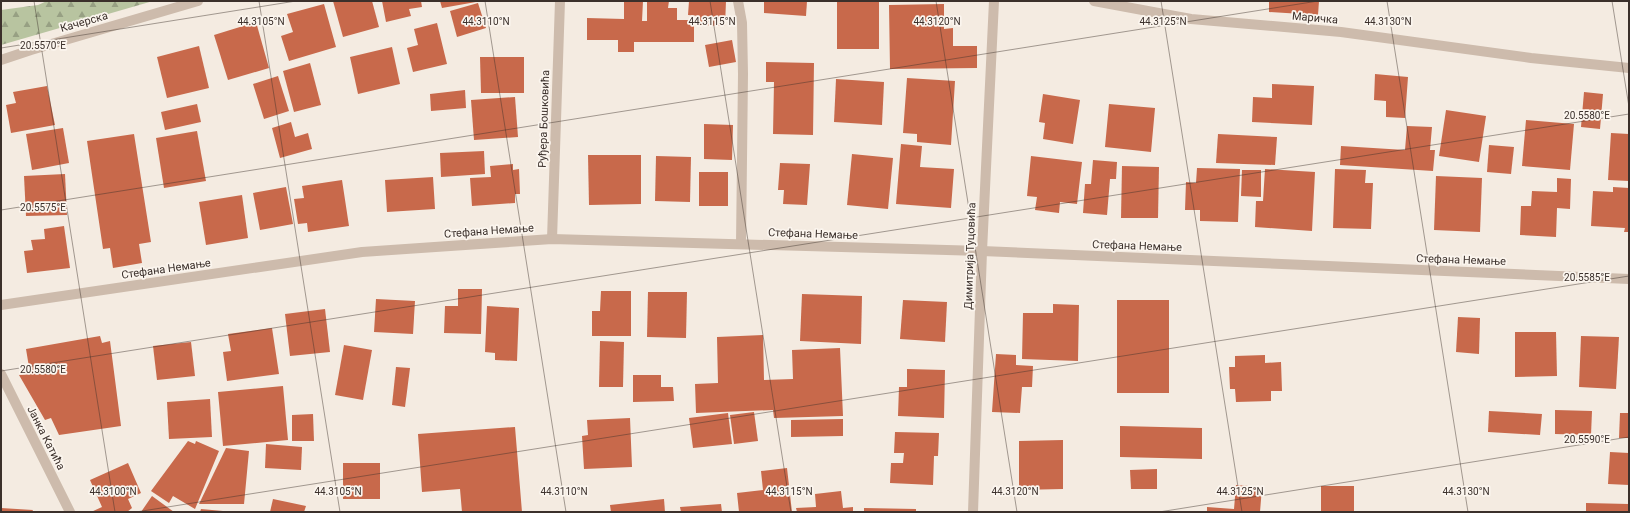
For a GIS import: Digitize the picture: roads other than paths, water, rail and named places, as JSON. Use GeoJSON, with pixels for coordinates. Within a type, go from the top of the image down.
{"type":"FeatureCollection","features":[{"type":"Feature","properties":{"kind":"street","name":"Качерска"},"geometry":{"type":"LineString","coordinates":[[1,60],[198,1]]}},
{"type":"Feature","properties":{"kind":"street","name":"Руђера Бошковића"},"geometry":{"type":"LineString","coordinates":[[552,239],[560,1]]}},
{"type":"Feature","properties":{"kind":"street"},"geometry":{"type":"LineString","coordinates":[[738,1],[742,23],[743,74],[741,244]]}},
{"type":"Feature","properties":{"kind":"street","name":"Димитрија Туцовића"},"geometry":{"type":"LineString","coordinates":[[974,512],[982,251],[994,1]]}},
{"type":"Feature","properties":{"kind":"street","name":"Маричка"},"geometry":{"type":"LineString","coordinates":[[1094,1],[1191,19],[1341,32],[1531,58],[1629,68]]}},
{"type":"Feature","properties":{"kind":"street","name":"Стефана Немање"},"geometry":{"type":"LineString","coordinates":[[1,305],[362,252],[552,239],[982,251],[1629,279]]}},
{"type":"Feature","properties":{"kind":"street","name":"Јанка Катића"},"geometry":{"type":"LineString","coordinates":[[1,374],[70,512]]}}]}
